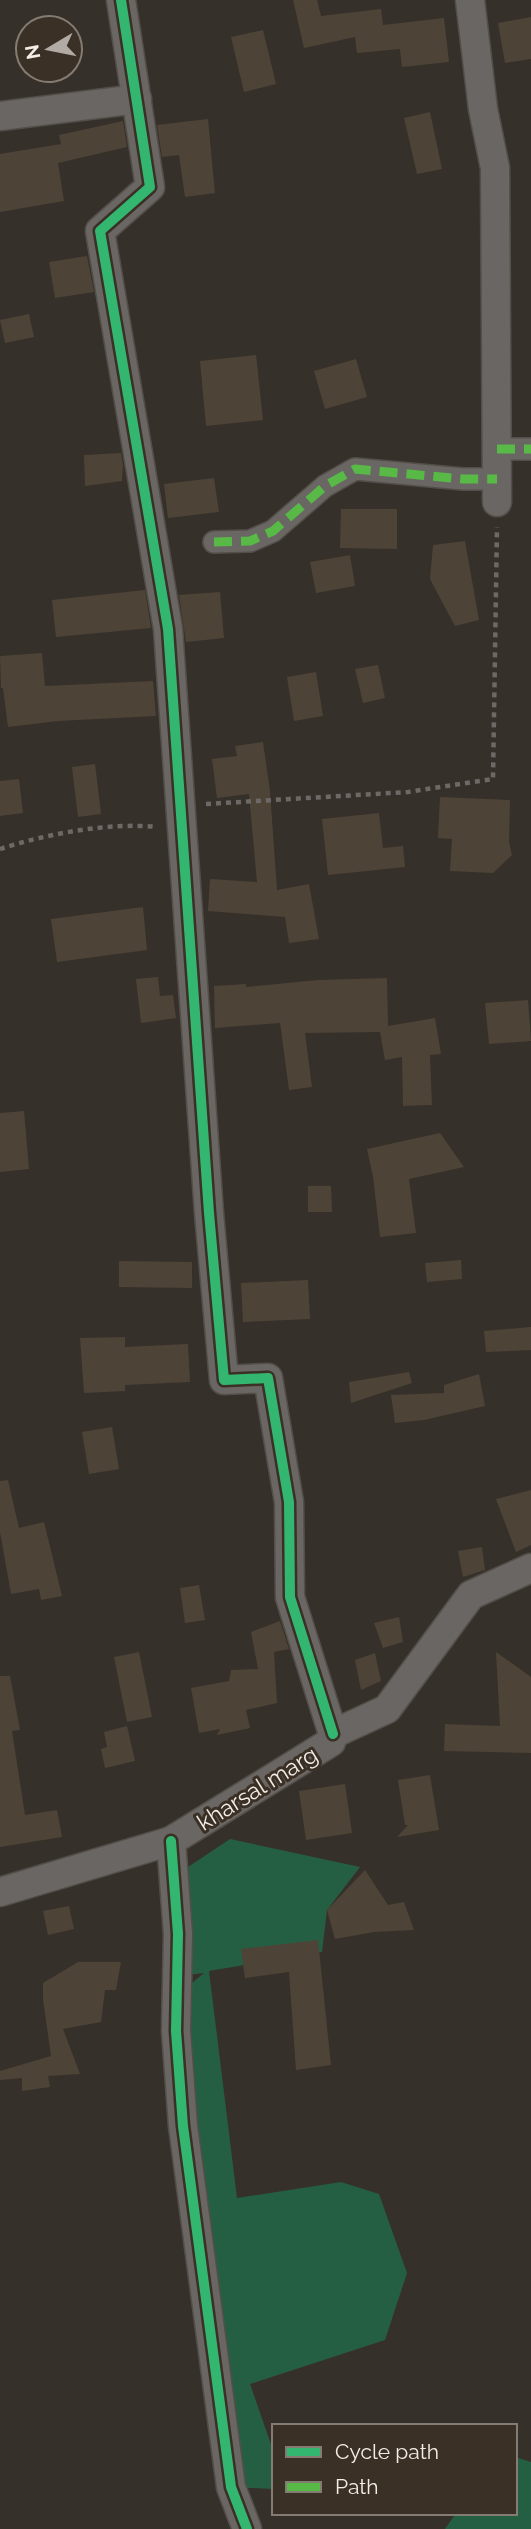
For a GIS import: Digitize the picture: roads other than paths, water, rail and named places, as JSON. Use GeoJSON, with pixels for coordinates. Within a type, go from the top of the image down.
{"type":"FeatureCollection","features":[{"type":"Feature","properties":{"kind":"street"},"geometry":{"type":"LineString","coordinates":[[121,0],[150,187],[100,231],[168,629],[208,1199],[224,1380],[268,1378],[289,1502],[290,1597],[332,1734]]}},
{"type":"Feature","properties":{"kind":"street"},"geometry":{"type":"LineString","coordinates":[[214,542],[250,541],[273,531],[325,486],[355,469],[463,479],[497,491],[495,169],[483,108],[470,0]]}},
{"type":"Feature","properties":{"kind":"street"},"geometry":{"type":"LineString","coordinates":[[0,116],[137,100]]}},
{"type":"Feature","properties":{"kind":"street"},"geometry":{"type":"LineString","coordinates":[[497,449],[531,449]]}},
{"type":"Feature","properties":{"kind":"street","name":"kharsal marg"},"geometry":{"type":"LineString","coordinates":[[0,1892],[171,1841],[331,1742],[332,1734],[387,1709],[471,1595],[531,1568]]}},
{"type":"Feature","properties":{"kind":"street"},"geometry":{"type":"LineString","coordinates":[[171,1841],[178,1934],[176,2031],[183,2126],[231,2487],[247,2529]]}}]}
